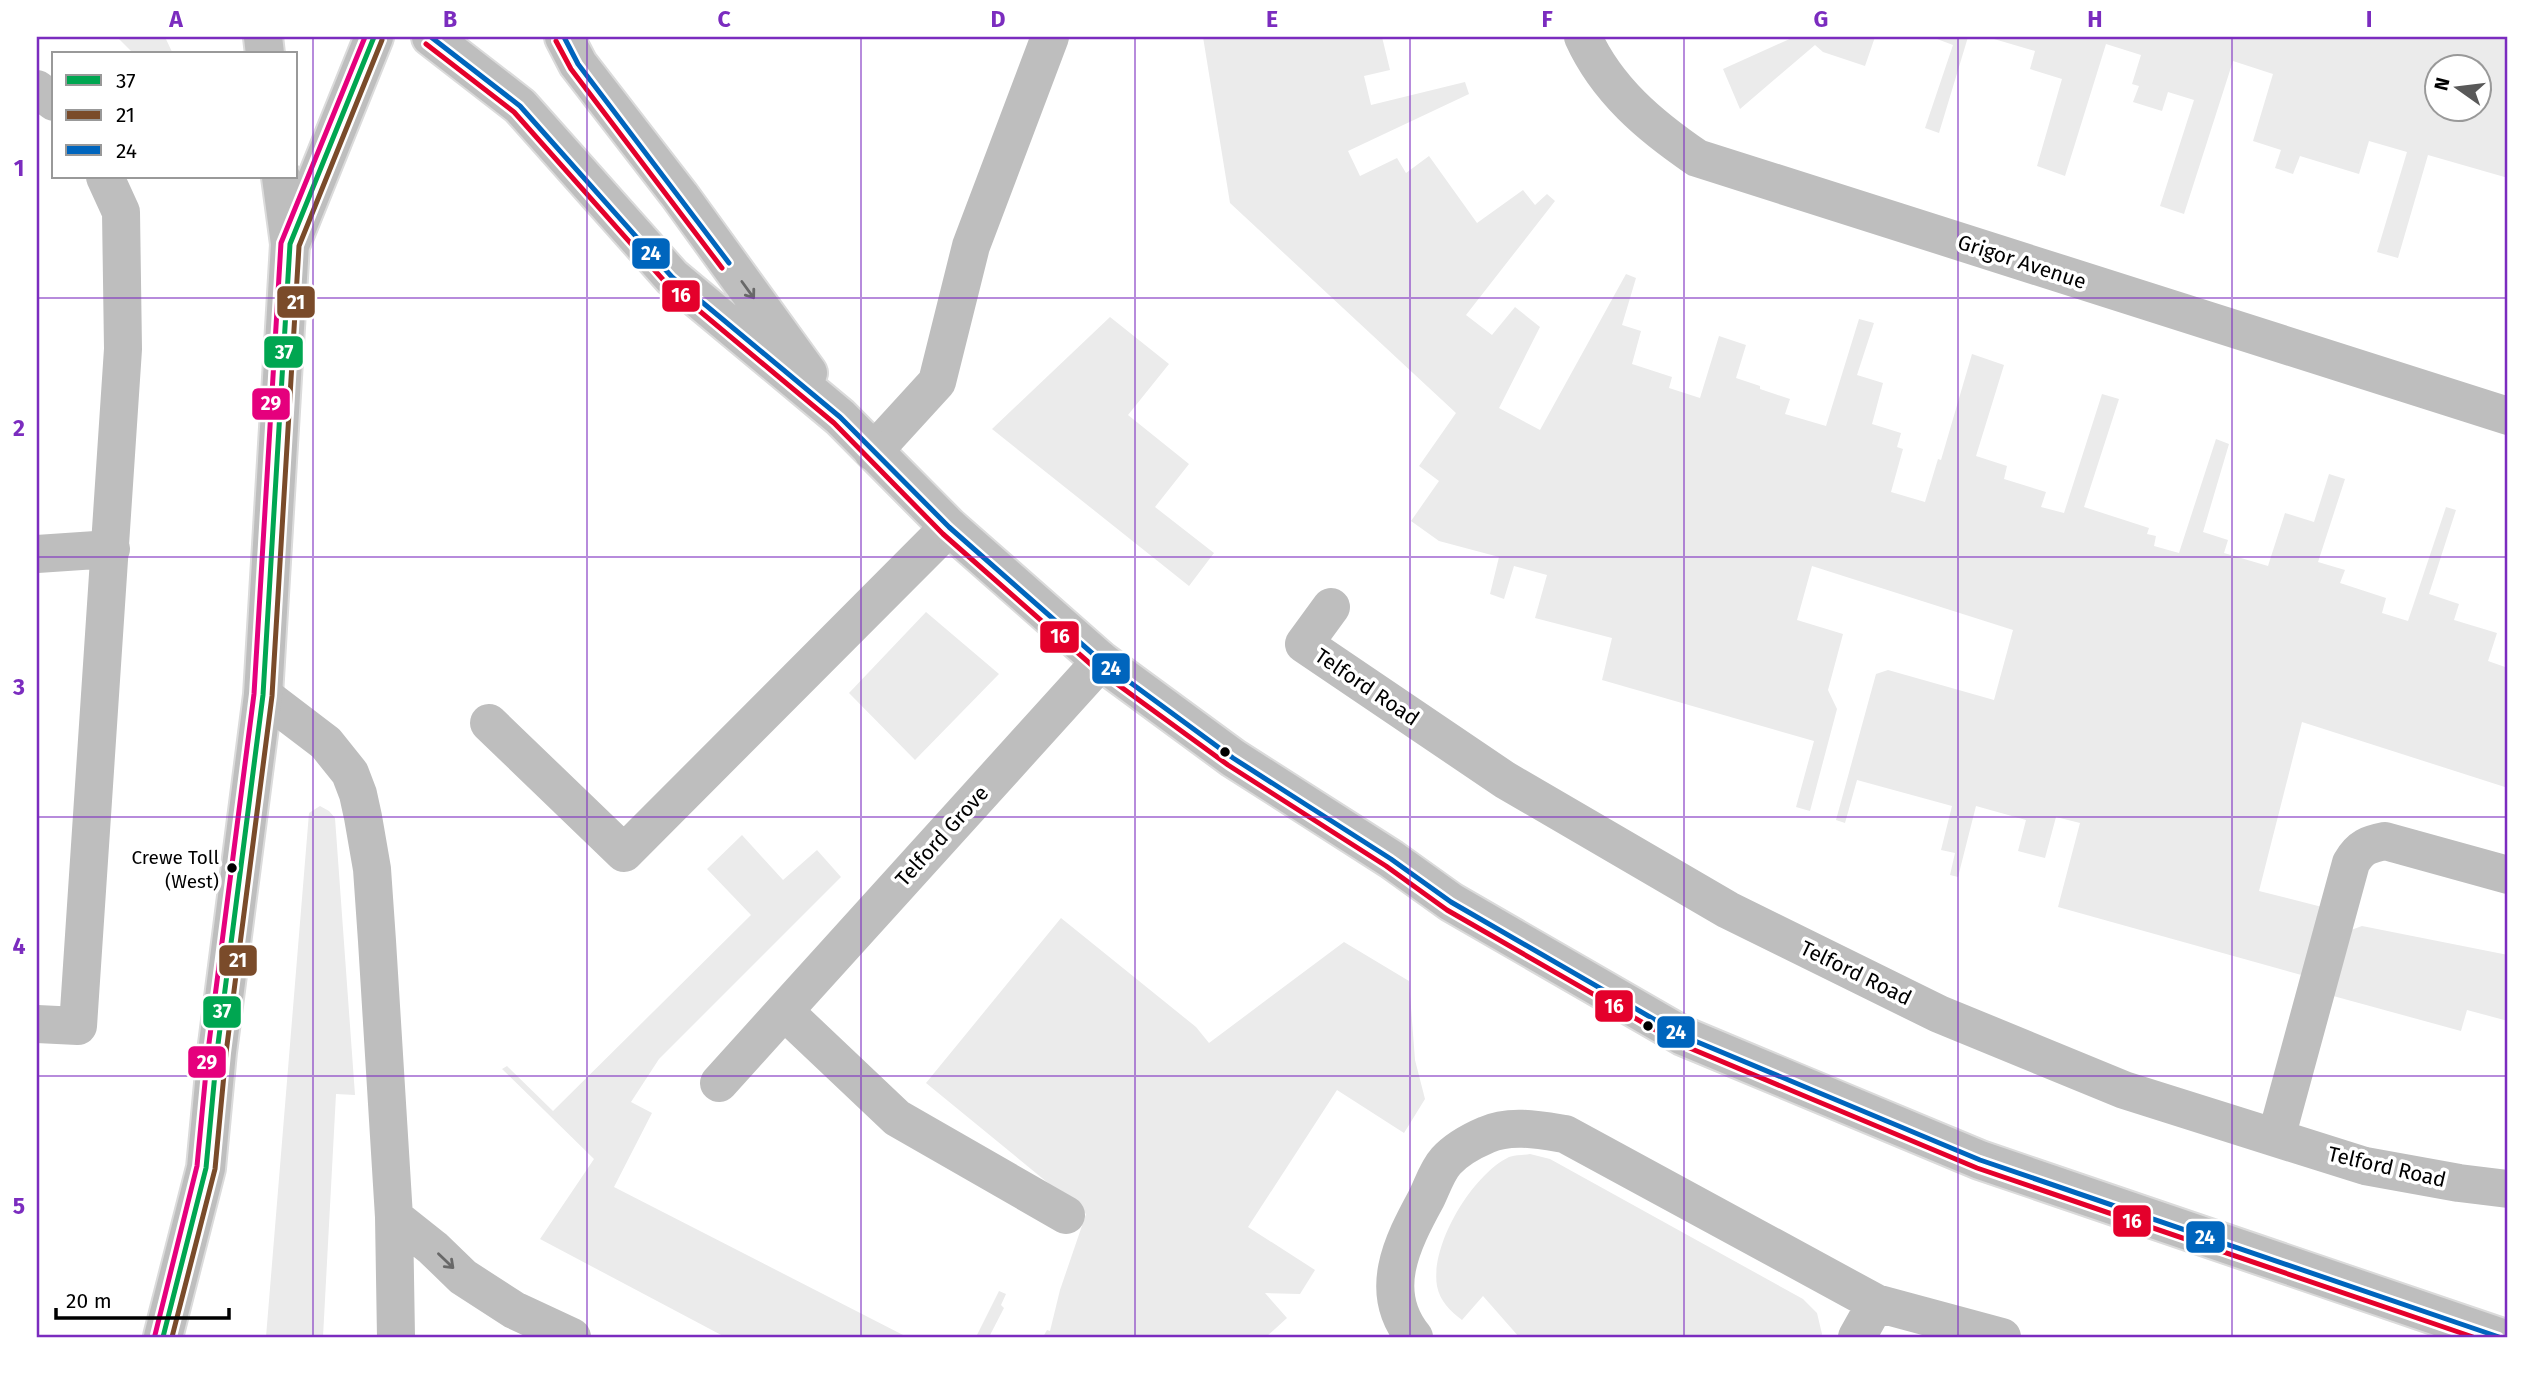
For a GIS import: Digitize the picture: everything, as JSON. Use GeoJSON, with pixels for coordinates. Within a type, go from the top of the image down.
{"type":"FeatureCollection","features":[{"type":"Feature","properties":{"kind":"main road"},"geometry":{"type":"LineString","coordinates":[[290,244],[374,37]]}},
{"type":"Feature","properties":{"kind":"main road"},"geometry":{"type":"LineString","coordinates":[[431,37],[520,106],[672,277],[840,417],[949,527],[1101,661],[1233,758],[1391,859],[1451,902],[1683,1036],[1980,1160],[2481,1334]]}},
{"type":"Feature","properties":{"kind":"main road"},"geometry":{"type":"LineString","coordinates":[[564,37],[578,64],[680,196],[840,417]]}},
{"type":"Feature","properties":{"kind":"main road"},"geometry":{"type":"LineString","coordinates":[[873,452],[937,382],[971,246],[1049,37]]}},
{"type":"Feature","properties":{"kind":"main road","name":"Grigor Avenue"},"geometry":{"type":"LineString","coordinates":[[1583,37],[1602,71],[1634,110],[1697,158],[2508,416]]}},
{"type":"Feature","properties":{"kind":"main road"},"geometry":{"type":"LineString","coordinates":[[37,89],[52,100]]}},
{"type":"Feature","properties":{"kind":"main road"},"geometry":{"type":"LineString","coordinates":[[37,1024],[78,1026],[123,349],[121,212],[105,178]]}},
{"type":"Feature","properties":{"kind":"main road"},"geometry":{"type":"LineString","coordinates":[[163,1337],[205,1168],[217,1052],[263,695],[290,244],[281,178]]}},
{"type":"Feature","properties":{"kind":"main road"},"geometry":{"type":"LineString","coordinates":[[489,723],[624,853],[949,527]]}},
{"type":"Feature","properties":{"kind":"main road"},"geometry":{"type":"LineString","coordinates":[[37,554],[111,549]]}},
{"type":"Feature","properties":{"kind":"main road","name":"Telford Road"},"geometry":{"type":"LineString","coordinates":[[1331,607],[1304,644],[1505,780],[1727,910],[1939,1013],[2124,1090],[2365,1166],[2508,1189]]}},
{"type":"Feature","properties":{"kind":"main road","name":"Telford Grove"},"geometry":{"type":"LineString","coordinates":[[719,1083],[1101,661]]}},
{"type":"Feature","properties":{"kind":"main road"},"geometry":{"type":"LineString","coordinates":[[263,695],[326,743],[350,773],[358,794],[372,869],[394,1217],[396,1337]]}},
{"type":"Feature","properties":{"kind":"main road"},"geometry":{"type":"LineString","coordinates":[[2276,1138],[2351,863],[2356,853],[2367,844],[2385,841],[2508,875]]}},
{"type":"Feature","properties":{"kind":"main road"},"geometry":{"type":"LineString","coordinates":[[784,1011],[897,1118],[1066,1215]]}},
{"type":"Feature","properties":{"kind":"main road"},"geometry":{"type":"LineString","coordinates":[[1414,1337],[1398,1305],[1395,1272],[1404,1241],[1445,1162],[1461,1148],[1488,1133],[1511,1129],[1535,1129],[1565,1134],[1876,1303],[2002,1337]]}},
{"type":"Feature","properties":{"kind":"main road"},"geometry":{"type":"LineString","coordinates":[[394,1217],[433,1248],[463,1277],[514,1310],[572,1337]]}},
{"type":"Feature","properties":{"kind":"main road"},"geometry":{"type":"LineString","coordinates":[[1857,1337],[1876,1303]]}},
{"type":"Feature","properties":{"kind":"shaded area"},"geometry":{"type":"Polygon","coordinates":[[[117,37],[165,37],[172,52],[132,52],[117,37]]]}},
{"type":"Feature","properties":{"kind":"shaded area"},"geometry":{"type":"Polygon","coordinates":[[[1203,37],[1382,37],[1390,70],[1364,76],[1371,105],[1465,82],[1469,94],[1348,151],[1360,176],[1397,158],[1406,173],[1429,156],[1477,223],[1523,190],[1535,205],[1547,194],[1555,201],[1466,315],[1492,335],[1515,307],[1540,327],[1499,408],[1540,430],[1626,274],[1636,278],[1622,325],[1641,331],[1632,364],[1672,377],[1669,388],[1700,398],[1719,336],[1746,345],[1736,378],[1790,399],[1785,414],[1826,426],[1859,319],[1874,323],[1857,375],[1883,383],[1872,424],[1901,433],[1897,447],[1903,449],[1891,492],[1925,502],[1938,459],[1941,460],[1972,354],[2004,365],[1976,456],[2007,466],[2004,479],[2046,492],[2041,507],[2064,513],[2102,394],[2119,399],[2084,507],[2149,528],[2147,534],[2156,536],[2154,546],[2179,553],[2216,439],[2229,444],[2203,532],[2228,540],[2224,553],[2268,566],[2285,513],[2314,522],[2329,474],[2345,479],[2318,562],[2345,570],[2340,583],[2386,598],[2382,613],[2408,621],[2446,507],[2456,510],[2429,594],[2459,604],[2454,620],[2497,633],[2488,661],[2508,668],[2508,788],[2302,722],[2259,891],[2322,907],[2305,976],[2058,907],[2080,823],[2056,817],[2045,858],[2018,851],[2026,820],[1976,806],[1958,877],[1950,875],[1955,853],[1941,850],[1952,806],[1857,780],[1845,823],[1836,820],[1876,674],[1888,670],[1994,700],[2013,630],[1812,566],[1797,620],[1843,634],[1828,690],[1837,709],[1810,811],[1796,807],[1814,741],[1602,680],[1612,638],[1535,618],[1547,575],[1514,566],[1504,599],[1490,594],[1499,557],[1439,541],[1411,521],[1439,481],[1419,466],[1456,413],[1230,203],[1203,37]]]}},
{"type":"Feature","properties":{"kind":"shaded area"},"geometry":{"type":"Polygon","coordinates":[[[1794,37],[1875,37],[1865,66],[1823,52],[1815,45],[1740,109],[1723,69],[1794,37]]]}},
{"type":"Feature","properties":{"kind":"shaded area"},"geometry":{"type":"Polygon","coordinates":[[[1937,37],[1968,37],[1939,133],[1925,128],[1953,45],[1937,37]]]}},
{"type":"Feature","properties":{"kind":"shaded area"},"geometry":{"type":"Polygon","coordinates":[[[2508,37],[2508,178],[2428,155],[2398,258],[2377,252],[2407,152],[2369,141],[2359,174],[2300,156],[2293,174],[2275,168],[2281,150],[2253,141],[2273,74],[2233,61],[2184,214],[2160,206],[2194,100],[2168,92],[2162,111],[2133,102],[2139,86],[2132,84],[2141,55],[2106,44],[2065,176],[2037,166],[2062,79],[2030,69],[2035,51],[1994,39],[2508,37]]]}},
{"type":"Feature","properties":{"kind":"shaded area"},"geometry":{"type":"Polygon","coordinates":[[[1110,317],[1169,364],[1128,415],[1189,464],[1155,507],[1214,553],[1189,586],[992,429],[1110,317]]]}},
{"type":"Feature","properties":{"kind":"shaded area"},"geometry":{"type":"Polygon","coordinates":[[[926,612],[999,674],[915,760],[849,693],[926,612]]]}},
{"type":"Feature","properties":{"kind":"shaded area"},"geometry":{"type":"Polygon","coordinates":[[[320,806],[335,818],[355,1095],[336,1094],[323,1337],[266,1337],[309,813],[320,806]]]}},
{"type":"Feature","properties":{"kind":"shaded area"},"geometry":{"type":"Polygon","coordinates":[[[742,835],[783,880],[817,850],[841,877],[659,1059],[631,1102],[652,1113],[614,1187],[907,1337],[725,1337],[540,1239],[594,1159],[502,1069],[507,1066],[553,1111],[751,915],[707,869],[742,835]]]}},
{"type":"Feature","properties":{"kind":"shaded area"},"geometry":{"type":"Polygon","coordinates":[[[1061,918],[1196,1027],[1209,1043],[1344,942],[1409,981],[1415,1060],[1425,1099],[1404,1133],[1337,1090],[1248,1227],[1315,1270],[1300,1294],[1265,1293],[1287,1318],[1266,1337],[1043,1337],[1047,1330],[1050,1331],[1060,1290],[1086,1214],[926,1083],[1061,918]]]}},
{"type":"Feature","properties":{"kind":"shaded area"},"geometry":{"type":"Polygon","coordinates":[[[2362,926],[2508,955],[2508,1021],[2467,1010],[2461,1031],[2326,994],[2351,930],[2362,926]]]}},
{"type":"Feature","properties":{"kind":"shaded area"},"geometry":{"type":"Polygon","coordinates":[[[1530,1154],[1550,1159],[1803,1299],[1817,1313],[1822,1334],[1820,1337],[1519,1337],[1483,1296],[1462,1320],[1446,1305],[1437,1286],[1440,1251],[1447,1232],[1456,1213],[1481,1179],[1509,1157],[1530,1154]]]}},
{"type":"Feature","properties":{"kind":"shaded area"},"geometry":{"type":"Polygon","coordinates":[[[999,1291],[1006,1294],[1001,1305],[1004,1308],[989,1337],[976,1337],[999,1291]]]}},
{"type":"Feature","properties":{"kind":"transit line","name":"29"},"geometry":{"type":"LineString","coordinates":[[155,1335],[197,1166],[208,1051],[254,694],[281,243],[365,37]]}},
{"type":"Feature","properties":{"kind":"transit line","name":"37"},"geometry":{"type":"LineString","coordinates":[[163,1337],[206,1168],[217,1052],[263,695],[290,244],[374,37]]}},
{"type":"Feature","properties":{"kind":"transit line","name":"24"},"geometry":{"type":"LineString","coordinates":[[431,37],[520,106],[672,277],[840,417],[949,527],[1101,661],[1233,758],[1391,859],[1451,902],[1683,1036],[1980,1160],[2499,1337]]}},
{"type":"Feature","properties":{"kind":"transit line","name":"24"},"geometry":{"type":"LineString","coordinates":[[564,37],[578,64],[729,263]]}},
{"type":"Feature","properties":{"kind":"transit line","name":"21"},"geometry":{"type":"LineString","coordinates":[[172,1337],[215,1169],[226,1053],[272,696],[299,246],[382,40]]}},
{"type":"Feature","properties":{"kind":"transit line","name":"16"},"geometry":{"type":"LineString","coordinates":[[556,41],[571,69],[722,268]]}},
{"type":"Feature","properties":{"kind":"transit line","name":"16"},"geometry":{"type":"LineString","coordinates":[[426,44],[514,112],[666,283],[834,423],[943,534],[1095,668],[1228,765],[1386,866],[1447,910],[1680,1044],[1977,1168],[2473,1337]]}},
{"type":"Feature","properties":{"kind":"place","name":"Crewe Toll (West)"},"geometry":{"type":"Point","coordinates":[232,868]}}]}
